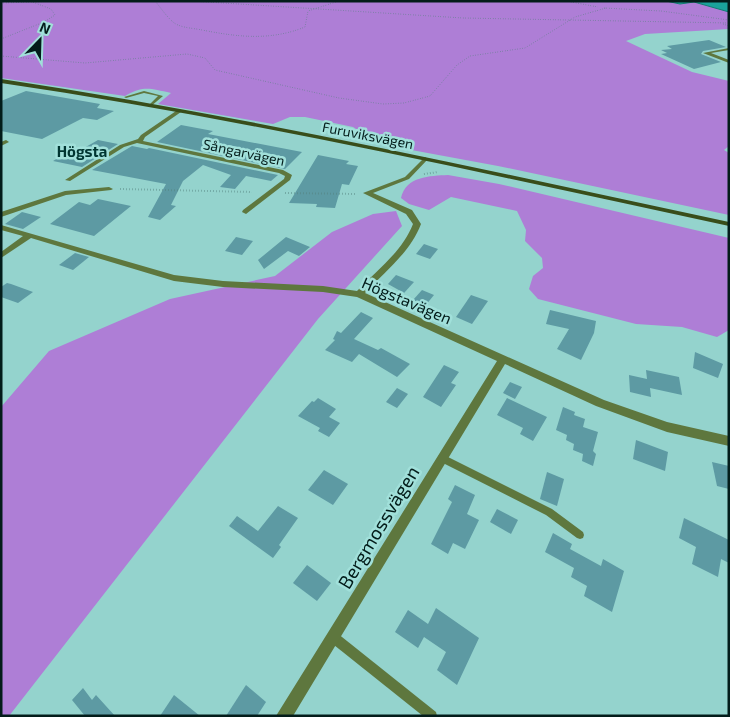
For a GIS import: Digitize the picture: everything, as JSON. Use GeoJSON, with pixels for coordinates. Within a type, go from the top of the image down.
{"type":"FeatureCollection","features":[{"type":"Feature","properties":{"kind":"main road","name":"Furuviksvägen"},"geometry":{"type":"LineString","coordinates":[[3,82],[150,106],[425,159],[729,224]]}},
{"type":"Feature","properties":{"kind":"street"},"geometry":{"type":"LineString","coordinates":[[729,48],[705,53],[729,62]]}},
{"type":"Feature","properties":{"kind":"street"},"geometry":{"type":"LineString","coordinates":[[68,180],[122,146],[138,141],[179,112]]}},
{"type":"Feature","properties":{"kind":"street","name":"Sångarvägen"},"geometry":{"type":"LineString","coordinates":[[138,141],[146,145],[281,171],[289,175],[287,180],[246,212]]}},
{"type":"Feature","properties":{"kind":"street"},"geometry":{"type":"LineString","coordinates":[[367,193],[407,178],[425,159]]}},
{"type":"Feature","properties":{"kind":"street"},"geometry":{"type":"LineString","coordinates":[[1,215],[65,193],[109,189]]}},
{"type":"Feature","properties":{"kind":"street"},"geometry":{"type":"LineString","coordinates":[[358,294],[407,244],[414,234],[417,224],[409,212],[367,193]]}},
{"type":"Feature","properties":{"kind":"street","name":"Högstavägen"},"geometry":{"type":"LineString","coordinates":[[1,227],[174,278],[223,284],[323,289],[358,294],[600,404],[636,417],[729,441]]}},
{"type":"Feature","properties":{"kind":"street"},"geometry":{"type":"LineString","coordinates":[[1,256],[30,235]]}},
{"type":"Feature","properties":{"kind":"street","name":"Bergmossvägen"},"geometry":{"type":"LineString","coordinates":[[284,716],[503,359]]}},
{"type":"Feature","properties":{"kind":"lane"},"geometry":{"type":"LineString","coordinates":[[126,97],[144,92],[161,96],[150,106]]}},
{"type":"Feature","properties":{"kind":"lane"},"geometry":{"type":"LineString","coordinates":[[442,458],[548,512],[580,535]]}},
{"type":"Feature","properties":{"kind":"lane"},"geometry":{"type":"LineString","coordinates":[[333,636],[432,716]]}},
{"type":"Feature","properties":{"kind":"path"},"geometry":{"type":"LineString","coordinates":[[1,2],[62,1]]}},
{"type":"Feature","properties":{"kind":"path"},"geometry":{"type":"LineString","coordinates":[[156,1],[173,22],[181,26],[260,39],[283,35],[305,26],[308,11],[339,1]]}},
{"type":"Feature","properties":{"kind":"path"},"geometry":{"type":"LineString","coordinates":[[191,1],[256,3],[423,16],[568,21],[729,23]]}},
{"type":"Feature","properties":{"kind":"path"},"geometry":{"type":"LineString","coordinates":[[566,1],[606,8],[661,11],[729,20]]}},
{"type":"Feature","properties":{"kind":"path"},"geometry":{"type":"LineString","coordinates":[[1,39],[44,22],[54,15],[50,9],[31,2]]}},
{"type":"Feature","properties":{"kind":"path"},"geometry":{"type":"LineString","coordinates":[[1,56],[85,63],[187,54],[205,58],[215,70],[257,78],[291,89],[360,101],[410,102],[425,98],[438,91],[448,74],[462,60],[477,54],[526,48],[585,12],[606,8]]}},
{"type":"Feature","properties":{"kind":"path"},"geometry":{"type":"LineString","coordinates":[[713,18],[729,26]]}},
{"type":"Feature","properties":{"kind":"path"},"geometry":{"type":"LineString","coordinates":[[109,189],[270,193],[367,193]]}},
{"type":"Feature","properties":{"kind":"shaded area"},"geometry":{"type":"Polygon","coordinates":[[[1,1],[666,1],[680,4],[694,2],[729,12],[729,29],[645,34],[626,41],[692,72],[729,81],[729,146],[724,150],[729,153],[729,215],[498,166],[379,144],[353,127],[305,117],[290,117],[273,124],[158,104],[171,93],[152,89],[138,90],[125,96],[1,78],[1,1]]]}},
{"type":"Feature","properties":{"kind":"shaded area"},"geometry":{"type":"Polygon","coordinates":[[[448,175],[499,184],[729,238],[729,330],[717,337],[682,327],[636,324],[538,299],[529,289],[533,276],[543,268],[542,258],[525,241],[526,230],[517,211],[451,197],[429,210],[409,204],[401,198],[408,185],[413,181],[427,177],[448,175]]]}},
{"type":"Feature","properties":{"kind":"shaded area"},"geometry":{"type":"Polygon","coordinates":[[[396,211],[402,226],[318,319],[9,716],[1,716],[1,407],[49,351],[170,299],[275,276],[332,232],[373,214],[396,211]]]}},
{"type":"Feature","properties":{"kind":"water"},"geometry":{"type":"Polygon","coordinates":[[[666,1],[729,1],[729,12],[694,2],[680,4],[666,1]]]}},
{"type":"Feature","properties":{"kind":"building"},"geometry":{"type":"Polygon","coordinates":[[[709,40],[726,47],[703,51],[701,54],[721,62],[694,69],[661,54],[667,53],[661,50],[672,49],[667,46],[709,40]]]}},
{"type":"Feature","properties":{"kind":"building"},"geometry":{"type":"Polygon","coordinates":[[[26,91],[100,104],[97,108],[114,111],[97,120],[83,118],[42,139],[1,131],[1,101],[26,91]]]}},
{"type":"Feature","properties":{"kind":"building"},"geometry":{"type":"Polygon","coordinates":[[[181,125],[213,131],[208,134],[302,152],[285,169],[157,142],[181,125]]]}},
{"type":"Feature","properties":{"kind":"building"},"geometry":{"type":"Polygon","coordinates":[[[98,140],[118,144],[82,167],[53,161],[70,151],[77,152],[98,140]]]}},
{"type":"Feature","properties":{"kind":"building"},"geometry":{"type":"Polygon","coordinates":[[[132,146],[278,175],[271,181],[246,176],[235,189],[220,187],[231,175],[203,165],[183,181],[171,205],[176,206],[160,220],[148,217],[166,184],[92,170],[132,146]]]}},
{"type":"Feature","properties":{"kind":"building"},"geometry":{"type":"Polygon","coordinates":[[[318,155],[349,161],[346,164],[358,166],[349,185],[342,184],[335,208],[316,207],[317,204],[289,203],[318,155]]]}},
{"type":"Feature","properties":{"kind":"building"},"geometry":{"type":"Polygon","coordinates":[[[98,199],[131,206],[94,236],[50,224],[79,202],[90,205],[98,199]]]}},
{"type":"Feature","properties":{"kind":"building"},"geometry":{"type":"Polygon","coordinates":[[[22,212],[41,217],[23,229],[5,224],[22,212]]]}},
{"type":"Feature","properties":{"kind":"building"},"geometry":{"type":"Polygon","coordinates":[[[236,237],[253,241],[242,255],[225,251],[236,237]]]}},
{"type":"Feature","properties":{"kind":"building"},"geometry":{"type":"Polygon","coordinates":[[[286,237],[310,247],[299,256],[288,251],[264,269],[258,260],[286,237]]]}},
{"type":"Feature","properties":{"kind":"building"},"geometry":{"type":"Polygon","coordinates":[[[424,244],[438,249],[430,259],[416,254],[424,244]]]}},
{"type":"Feature","properties":{"kind":"building"},"geometry":{"type":"Polygon","coordinates":[[[75,253],[89,257],[73,270],[59,265],[75,253]]]}},
{"type":"Feature","properties":{"kind":"building"},"geometry":{"type":"Polygon","coordinates":[[[396,275],[414,282],[404,293],[388,284],[396,275]]]}},
{"type":"Feature","properties":{"kind":"building"},"geometry":{"type":"Polygon","coordinates":[[[7,283],[33,292],[18,303],[1,297],[1,287],[7,283]]]}},
{"type":"Feature","properties":{"kind":"building"},"geometry":{"type":"Polygon","coordinates":[[[422,290],[434,295],[425,306],[413,300],[422,290]]]}},
{"type":"Feature","properties":{"kind":"building"},"geometry":{"type":"Polygon","coordinates":[[[471,295],[488,301],[472,324],[456,317],[471,295]]]}},
{"type":"Feature","properties":{"kind":"building"},"geometry":{"type":"Polygon","coordinates":[[[550,310],[596,321],[594,333],[581,360],[557,349],[569,329],[546,324],[550,310]]]}},
{"type":"Feature","properties":{"kind":"building"},"geometry":{"type":"Polygon","coordinates":[[[361,312],[373,318],[354,339],[378,350],[381,348],[410,364],[397,377],[359,354],[352,362],[325,350],[335,340],[333,339],[337,331],[341,333],[361,312]]]}},
{"type":"Feature","properties":{"kind":"building"},"geometry":{"type":"Polygon","coordinates":[[[695,352],[723,364],[718,378],[693,368],[695,352]]]}},
{"type":"Feature","properties":{"kind":"building"},"geometry":{"type":"Polygon","coordinates":[[[444,365],[459,372],[451,383],[456,385],[441,407],[423,397],[444,365]]]}},
{"type":"Feature","properties":{"kind":"building"},"geometry":{"type":"Polygon","coordinates":[[[646,370],[679,377],[682,395],[650,388],[651,397],[630,392],[629,375],[647,379],[646,370]]]}},
{"type":"Feature","properties":{"kind":"building"},"geometry":{"type":"Polygon","coordinates":[[[510,382],[522,387],[515,399],[503,393],[510,382]]]}},
{"type":"Feature","properties":{"kind":"building"},"geometry":{"type":"Polygon","coordinates":[[[397,388],[408,394],[397,408],[386,402],[397,388]]]}},
{"type":"Feature","properties":{"kind":"building"},"geometry":{"type":"Polygon","coordinates":[[[318,398],[336,409],[329,417],[340,423],[329,437],[318,431],[320,428],[298,416],[312,401],[314,402],[318,398]]]}},
{"type":"Feature","properties":{"kind":"building"},"geometry":{"type":"Polygon","coordinates":[[[507,398],[547,417],[533,441],[520,434],[523,428],[497,415],[507,398]]]}},
{"type":"Feature","properties":{"kind":"building"},"geometry":{"type":"Polygon","coordinates":[[[563,407],[575,412],[574,415],[585,419],[583,427],[598,432],[593,451],[596,454],[593,466],[582,461],[583,454],[573,450],[574,444],[566,440],[567,435],[556,430],[563,407]]]}},
{"type":"Feature","properties":{"kind":"building"},"geometry":{"type":"Polygon","coordinates":[[[636,440],[668,452],[665,471],[633,459],[636,440]]]}},
{"type":"Feature","properties":{"kind":"building"},"geometry":{"type":"Polygon","coordinates":[[[712,462],[729,466],[729,489],[717,486],[712,462]]]}},
{"type":"Feature","properties":{"kind":"building"},"geometry":{"type":"Polygon","coordinates":[[[324,470],[348,484],[333,505],[308,490],[324,470]]]}},
{"type":"Feature","properties":{"kind":"building"},"geometry":{"type":"Polygon","coordinates":[[[547,472],[564,479],[557,506],[540,499],[547,472]]]}},
{"type":"Feature","properties":{"kind":"building"},"geometry":{"type":"Polygon","coordinates":[[[455,485],[475,495],[467,514],[479,520],[465,549],[453,543],[448,554],[431,544],[452,502],[448,499],[455,485]]]}},
{"type":"Feature","properties":{"kind":"building"},"geometry":{"type":"Polygon","coordinates":[[[278,506],[298,518],[279,545],[281,547],[273,558],[229,526],[237,516],[258,531],[278,506]]]}},
{"type":"Feature","properties":{"kind":"building"},"geometry":{"type":"Polygon","coordinates":[[[497,509],[518,520],[511,534],[490,522],[497,509]]]}},
{"type":"Feature","properties":{"kind":"building"},"geometry":{"type":"Polygon","coordinates":[[[684,518],[729,540],[729,563],[721,559],[718,577],[692,564],[696,547],[679,538],[684,518]]]}},
{"type":"Feature","properties":{"kind":"building"},"geometry":{"type":"Polygon","coordinates":[[[553,533],[572,544],[570,549],[601,566],[603,559],[624,571],[612,612],[584,596],[587,586],[571,577],[574,568],[545,552],[553,533]]]}},
{"type":"Feature","properties":{"kind":"building"},"geometry":{"type":"Polygon","coordinates":[[[307,565],[331,583],[317,601],[293,583],[307,565]]]}},
{"type":"Feature","properties":{"kind":"building"},"geometry":{"type":"Polygon","coordinates":[[[436,608],[479,638],[457,685],[437,670],[446,652],[424,637],[418,648],[395,632],[408,610],[428,624],[436,608]]]}},
{"type":"Feature","properties":{"kind":"building"},"geometry":{"type":"Polygon","coordinates":[[[246,685],[266,702],[257,716],[226,716],[246,685]]]}},
{"type":"Feature","properties":{"kind":"building"},"geometry":{"type":"Polygon","coordinates":[[[83,688],[92,700],[96,695],[115,716],[85,716],[72,700],[83,688]]]}},
{"type":"Feature","properties":{"kind":"building"},"geometry":{"type":"Polygon","coordinates":[[[174,695],[200,716],[160,716],[174,695]]]}},
{"type":"Feature","properties":{"kind":"district","name":"Högsta"},"geometry":{"type":"Point","coordinates":[82,151]}}]}
